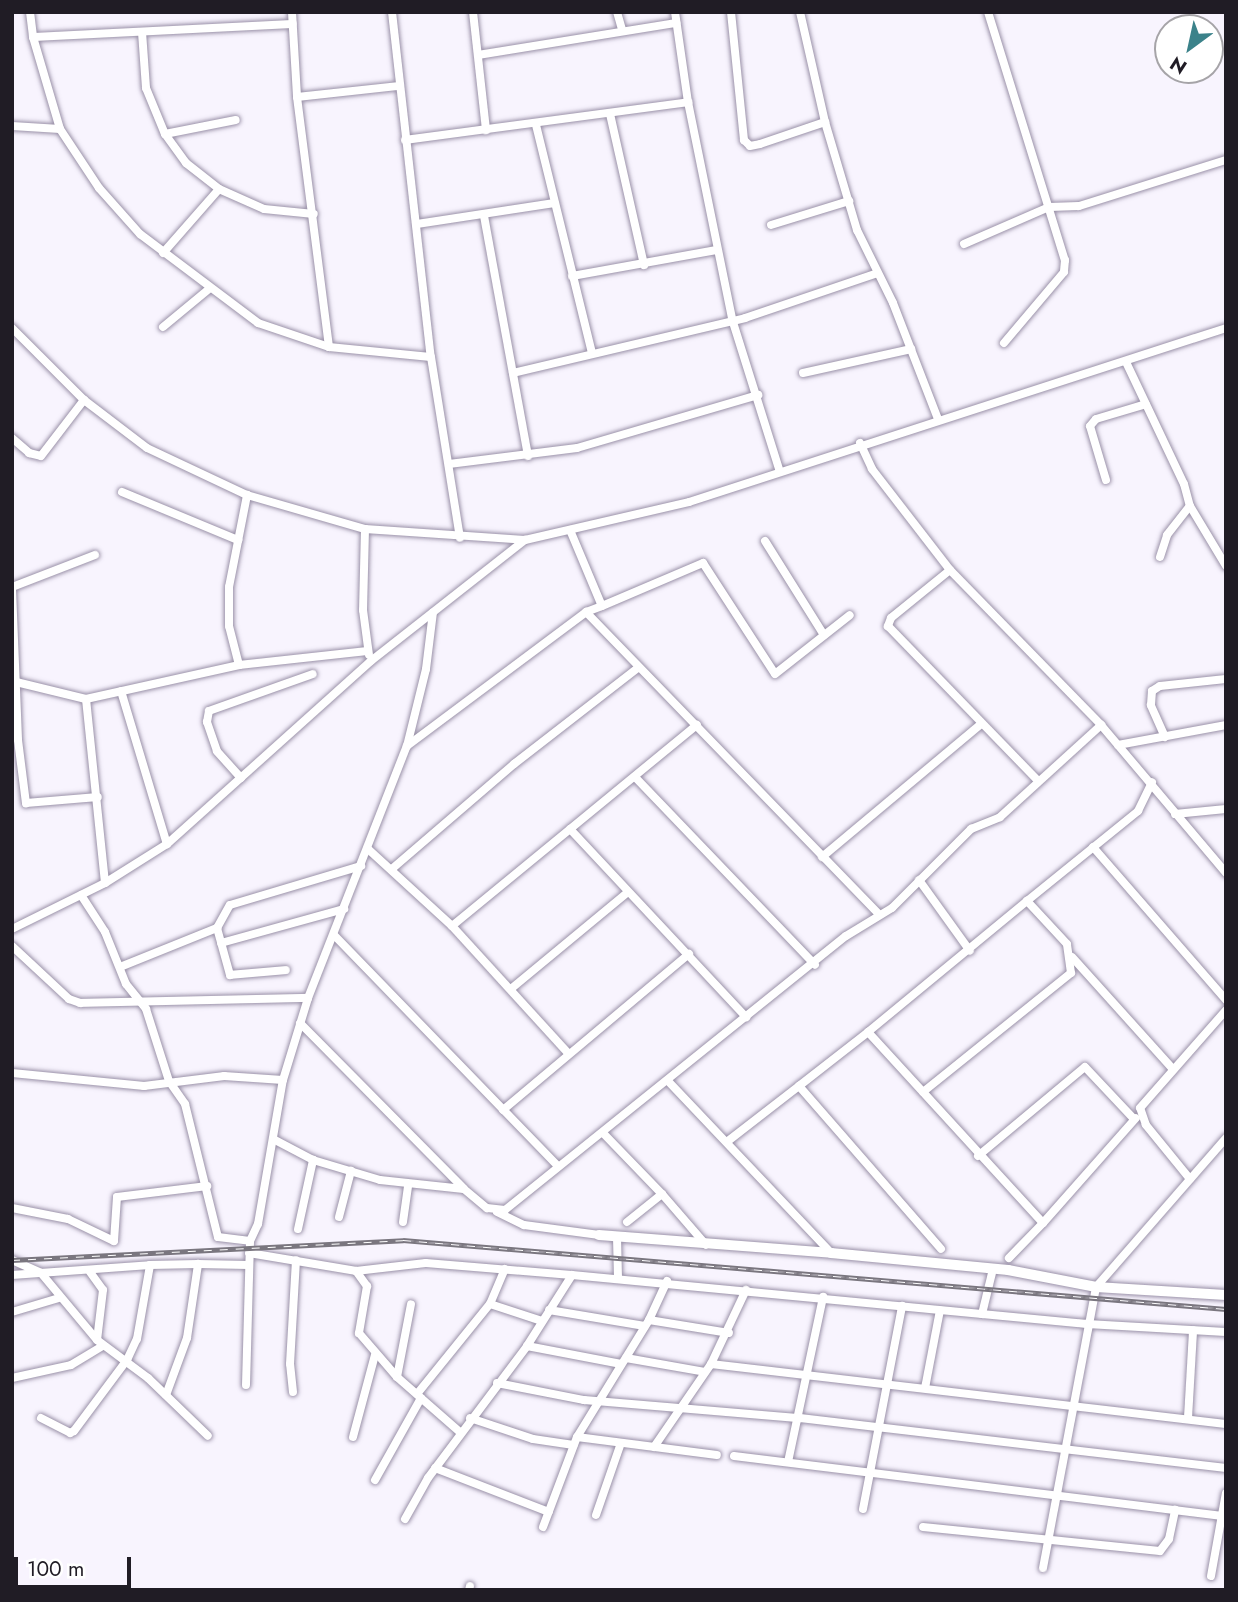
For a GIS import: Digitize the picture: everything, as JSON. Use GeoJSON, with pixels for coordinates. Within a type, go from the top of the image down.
{"type":"FeatureCollection","features":[{"type":"Feature","properties":{"kind":"main road"},"geometry":{"type":"LineString","coordinates":[[599,1235],[993,1269],[1096,1287],[1226,1295]]}},
{"type":"Feature","properties":{"kind":"street"},"geometry":{"type":"LineString","coordinates":[[30,12],[33,37],[60,129],[99,188],[163,253],[258,323],[329,347],[431,357]]}},
{"type":"Feature","properties":{"kind":"street"},"geometry":{"type":"LineString","coordinates":[[292,12],[297,97],[329,347]]}},
{"type":"Feature","properties":{"kind":"street"},"geometry":{"type":"LineString","coordinates":[[392,12],[431,357],[460,538]]}},
{"type":"Feature","properties":{"kind":"street"},"geometry":{"type":"LineString","coordinates":[[473,12],[486,130]]}},
{"type":"Feature","properties":{"kind":"street"},"geometry":{"type":"LineString","coordinates":[[617,12],[622,30]]}},
{"type":"Feature","properties":{"kind":"street"},"geometry":{"type":"LineString","coordinates":[[675,12],[688,102],[732,319],[780,472]]}},
{"type":"Feature","properties":{"kind":"street"},"geometry":{"type":"LineString","coordinates":[[731,12],[744,140],[750,146],[760,144],[825,122]]}},
{"type":"Feature","properties":{"kind":"street"},"geometry":{"type":"LineString","coordinates":[[800,12],[825,122],[849,201],[875,274],[893,303],[938,419]]}},
{"type":"Feature","properties":{"kind":"street"},"geometry":{"type":"LineString","coordinates":[[988,12],[1065,260],[1064,271],[1003,343]]}},
{"type":"Feature","properties":{"kind":"street"},"geometry":{"type":"LineString","coordinates":[[478,55],[676,23]]}},
{"type":"Feature","properties":{"kind":"street"},"geometry":{"type":"LineString","coordinates":[[33,37],[293,24]]}},
{"type":"Feature","properties":{"kind":"street"},"geometry":{"type":"LineString","coordinates":[[142,32],[146,88],[165,134],[186,163],[219,190],[264,209],[314,214]]}},
{"type":"Feature","properties":{"kind":"street"},"geometry":{"type":"LineString","coordinates":[[297,97],[399,86]]}},
{"type":"Feature","properties":{"kind":"street"},"geometry":{"type":"LineString","coordinates":[[405,139],[536,125],[688,102]]}},
{"type":"Feature","properties":{"kind":"street"},"geometry":{"type":"LineString","coordinates":[[610,114],[644,265]]}},
{"type":"Feature","properties":{"kind":"street"},"geometry":{"type":"LineString","coordinates":[[165,134],[236,120]]}},
{"type":"Feature","properties":{"kind":"street"},"geometry":{"type":"LineString","coordinates":[[536,125],[593,353]]}},
{"type":"Feature","properties":{"kind":"street"},"geometry":{"type":"LineString","coordinates":[[12,126],[60,129]]}},
{"type":"Feature","properties":{"kind":"street"},"geometry":{"type":"LineString","coordinates":[[964,244],[1049,207],[1080,206],[1226,160]]}},
{"type":"Feature","properties":{"kind":"street"},"geometry":{"type":"LineString","coordinates":[[163,253],[219,190]]}},
{"type":"Feature","properties":{"kind":"street"},"geometry":{"type":"LineString","coordinates":[[771,225],[849,201]]}},
{"type":"Feature","properties":{"kind":"street"},"geometry":{"type":"LineString","coordinates":[[417,224],[484,216],[554,203]]}},
{"type":"Feature","properties":{"kind":"street"},"geometry":{"type":"LineString","coordinates":[[484,216],[528,456]]}},
{"type":"Feature","properties":{"kind":"street"},"geometry":{"type":"LineString","coordinates":[[572,276],[718,250]]}},
{"type":"Feature","properties":{"kind":"street"},"geometry":{"type":"LineString","coordinates":[[513,373],[732,319],[746,318],[875,274]]}},
{"type":"Feature","properties":{"kind":"street"},"geometry":{"type":"LineString","coordinates":[[163,327],[209,289]]}},
{"type":"Feature","properties":{"kind":"street"},"geometry":{"type":"LineString","coordinates":[[12,328],[84,400],[147,448],[247,495],[365,529],[460,538],[525,540],[689,502],[860,443],[1126,362],[1226,328]]}},
{"type":"Feature","properties":{"kind":"street"},"geometry":{"type":"LineString","coordinates":[[803,373],[911,349]]}},
{"type":"Feature","properties":{"kind":"street"},"geometry":{"type":"LineString","coordinates":[[1126,362],[1184,484],[1189,506],[1226,566]]}},
{"type":"Feature","properties":{"kind":"street"},"geometry":{"type":"LineString","coordinates":[[449,464],[577,448],[758,395]]}},
{"type":"Feature","properties":{"kind":"street"},"geometry":{"type":"LineString","coordinates":[[12,438],[29,453],[41,456],[84,400]]}},
{"type":"Feature","properties":{"kind":"street"},"geometry":{"type":"LineString","coordinates":[[1106,480],[1090,426],[1096,419],[1146,404]]}},
{"type":"Feature","properties":{"kind":"street"},"geometry":{"type":"LineString","coordinates":[[860,443],[872,469],[950,570],[1101,725],[1152,782],[1175,814],[1226,873]]}},
{"type":"Feature","properties":{"kind":"street"},"geometry":{"type":"LineString","coordinates":[[122,492],[238,540]]}},
{"type":"Feature","properties":{"kind":"street"},"geometry":{"type":"LineString","coordinates":[[239,666],[229,626],[229,587],[247,495]]}},
{"type":"Feature","properties":{"kind":"street"},"geometry":{"type":"LineString","coordinates":[[1160,557],[1167,535],[1189,506]]}},
{"type":"Feature","properties":{"kind":"street"},"geometry":{"type":"LineString","coordinates":[[365,529],[367,650],[372,661]]}},
{"type":"Feature","properties":{"kind":"street"},"geometry":{"type":"LineString","coordinates":[[570,530],[602,606]]}},
{"type":"Feature","properties":{"kind":"street"},"geometry":{"type":"LineString","coordinates":[[12,929],[105,883],[167,844],[372,661],[525,540]]}},
{"type":"Feature","properties":{"kind":"street"},"geometry":{"type":"LineString","coordinates":[[765,541],[824,635]]}},
{"type":"Feature","properties":{"kind":"street"},"geometry":{"type":"LineString","coordinates":[[95,555],[12,589],[14,682],[26,803],[98,797]]}},
{"type":"Feature","properties":{"kind":"street"},"geometry":{"type":"LineString","coordinates":[[407,746],[586,612],[703,563],[775,674],[850,615]]}},
{"type":"Feature","properties":{"kind":"street"},"geometry":{"type":"LineString","coordinates":[[950,570],[891,618],[888,626],[1037,780]]}},
{"type":"Feature","properties":{"kind":"street"},"geometry":{"type":"LineString","coordinates":[[246,1385],[250,1241],[258,1224],[284,1080],[308,999],[407,746],[426,669],[433,612]]}},
{"type":"Feature","properties":{"kind":"street"},"geometry":{"type":"LineString","coordinates":[[586,612],[879,914]]}},
{"type":"Feature","properties":{"kind":"street"},"geometry":{"type":"LineString","coordinates":[[14,682],[86,699],[239,666],[367,650]]}},
{"type":"Feature","properties":{"kind":"street"},"geometry":{"type":"LineString","coordinates":[[393,868],[518,760],[639,667]]}},
{"type":"Feature","properties":{"kind":"street"},"geometry":{"type":"LineString","coordinates":[[242,778],[217,751],[207,722],[209,711],[313,674]]}},
{"type":"Feature","properties":{"kind":"street"},"geometry":{"type":"LineString","coordinates":[[1165,737],[1151,705],[1150,695],[1156,688],[1226,679]]}},
{"type":"Feature","properties":{"kind":"street"},"geometry":{"type":"LineString","coordinates":[[121,691],[167,844]]}},
{"type":"Feature","properties":{"kind":"street"},"geometry":{"type":"LineString","coordinates":[[86,699],[105,883]]}},
{"type":"Feature","properties":{"kind":"street"},"geometry":{"type":"LineString","coordinates":[[822,856],[981,724]]}},
{"type":"Feature","properties":{"kind":"street"},"geometry":{"type":"LineString","coordinates":[[452,926],[697,725]]}},
{"type":"Feature","properties":{"kind":"street"},"geometry":{"type":"LineString","coordinates":[[497,1212],[603,1133],[879,914],[892,908],[971,829],[1000,817],[1037,780],[1101,725]]}},
{"type":"Feature","properties":{"kind":"street"},"geometry":{"type":"LineString","coordinates":[[1118,745],[1226,725]]}},
{"type":"Feature","properties":{"kind":"street"},"geometry":{"type":"LineString","coordinates":[[635,777],[815,965]]}},
{"type":"Feature","properties":{"kind":"street"},"geometry":{"type":"LineString","coordinates":[[728,1141],[970,951],[1138,811],[1152,782]]}},
{"type":"Feature","properties":{"kind":"street"},"geometry":{"type":"LineString","coordinates":[[1175,814],[1226,809]]}},
{"type":"Feature","properties":{"kind":"street"},"geometry":{"type":"LineString","coordinates":[[569,829],[746,1017]]}},
{"type":"Feature","properties":{"kind":"street"},"geometry":{"type":"LineString","coordinates":[[1093,847],[1226,1000]]}},
{"type":"Feature","properties":{"kind":"street"},"geometry":{"type":"LineString","coordinates":[[368,849],[393,868],[452,926],[512,988],[568,1053]]}},
{"type":"Feature","properties":{"kind":"street"},"geometry":{"type":"LineString","coordinates":[[120,967],[217,928],[230,905],[361,866]]}},
{"type":"Feature","properties":{"kind":"street"},"geometry":{"type":"LineString","coordinates":[[919,880],[970,951]]}},
{"type":"Feature","properties":{"kind":"street"},"geometry":{"type":"LineString","coordinates":[[512,988],[627,892]]}},
{"type":"Feature","properties":{"kind":"street"},"geometry":{"type":"LineString","coordinates":[[82,895],[138,1000],[146,1009],[169,1081],[185,1104],[218,1237],[250,1241]]}},
{"type":"Feature","properties":{"kind":"street"},"geometry":{"type":"LineString","coordinates":[[923,1092],[1065,979],[1073,967],[1067,944],[1027,901]]}},
{"type":"Feature","properties":{"kind":"street"},"geometry":{"type":"LineString","coordinates":[[220,943],[344,909]]}},
{"type":"Feature","properties":{"kind":"street"},"geometry":{"type":"LineString","coordinates":[[217,928],[230,975],[286,970]]}},
{"type":"Feature","properties":{"kind":"street"},"geometry":{"type":"LineString","coordinates":[[334,935],[558,1166]]}},
{"type":"Feature","properties":{"kind":"street"},"geometry":{"type":"LineString","coordinates":[[13,947],[80,1003],[308,999]]}},
{"type":"Feature","properties":{"kind":"street"},"geometry":{"type":"LineString","coordinates":[[503,1110],[689,954]]}},
{"type":"Feature","properties":{"kind":"street"},"geometry":{"type":"LineString","coordinates":[[1072,957],[1172,1068]]}},
{"type":"Feature","properties":{"kind":"street"},"geometry":{"type":"LineString","coordinates":[[1009,1258],[1137,1117],[1143,1102],[1226,1010]]}},
{"type":"Feature","properties":{"kind":"street"},"geometry":{"type":"LineString","coordinates":[[300,1023],[464,1189],[497,1212],[524,1225],[599,1235]]}},
{"type":"Feature","properties":{"kind":"street"},"geometry":{"type":"LineString","coordinates":[[868,1032],[978,1156],[1043,1223]]}},
{"type":"Feature","properties":{"kind":"street"},"geometry":{"type":"LineString","coordinates":[[978,1156],[1085,1067],[1137,1117],[1190,1179]]}},
{"type":"Feature","properties":{"kind":"street"},"geometry":{"type":"LineString","coordinates":[[12,1073],[145,1086],[224,1076],[284,1080]]}},
{"type":"Feature","properties":{"kind":"street"},"geometry":{"type":"LineString","coordinates":[[668,1081],[728,1141],[831,1253]]}},
{"type":"Feature","properties":{"kind":"street"},"geometry":{"type":"LineString","coordinates":[[799,1086],[941,1249]]}},
{"type":"Feature","properties":{"kind":"street"},"geometry":{"type":"LineString","coordinates":[[603,1133],[663,1194],[706,1245]]}},
{"type":"Feature","properties":{"kind":"street"},"geometry":{"type":"LineString","coordinates":[[1043,1568],[1096,1287],[1226,1138]]}},
{"type":"Feature","properties":{"kind":"street"},"geometry":{"type":"LineString","coordinates":[[275,1140],[313,1160],[408,1186],[464,1189]]}},
{"type":"Feature","properties":{"kind":"street"},"geometry":{"type":"LineString","coordinates":[[299,1228],[313,1160]]}},
{"type":"Feature","properties":{"kind":"street"},"geometry":{"type":"LineString","coordinates":[[339,1217],[351,1171]]}},
{"type":"Feature","properties":{"kind":"street"},"geometry":{"type":"LineString","coordinates":[[12,1208],[68,1219],[114,1241],[117,1197],[207,1186]]}},
{"type":"Feature","properties":{"kind":"street"},"geometry":{"type":"LineString","coordinates":[[403,1222],[408,1186]]}},
{"type":"Feature","properties":{"kind":"street"},"geometry":{"type":"LineString","coordinates":[[627,1222],[663,1194]]}},
{"type":"Feature","properties":{"kind":"street"},"geometry":{"type":"LineString","coordinates":[[617,1237],[618,1278]]}},
{"type":"Feature","properties":{"kind":"street"},"geometry":{"type":"LineString","coordinates":[[249,1253],[356,1271],[426,1263],[667,1281],[1087,1324],[1226,1332]]}},
{"type":"Feature","properties":{"kind":"street"},"geometry":{"type":"LineString","coordinates":[[12,1260],[41,1273],[59,1298],[100,1343],[127,1360],[208,1436]]}},
{"type":"Feature","properties":{"kind":"street"},"geometry":{"type":"LineString","coordinates":[[293,1392],[290,1354],[296,1260]]}},
{"type":"Feature","properties":{"kind":"street"},"geometry":{"type":"LineString","coordinates":[[166,1395],[187,1338],[198,1264]]}},
{"type":"Feature","properties":{"kind":"street"},"geometry":{"type":"LineString","coordinates":[[12,1275],[90,1272],[150,1265],[248,1265]]}},
{"type":"Feature","properties":{"kind":"street"},"geometry":{"type":"LineString","coordinates":[[41,1418],[70,1433],[74,1431],[127,1360],[137,1339],[150,1265]]}},
{"type":"Feature","properties":{"kind":"street"},"geometry":{"type":"LineString","coordinates":[[375,1480],[419,1396],[490,1304],[505,1269]]}},
{"type":"Feature","properties":{"kind":"street"},"geometry":{"type":"LineString","coordinates":[[982,1314],[993,1269]]}},
{"type":"Feature","properties":{"kind":"street"},"geometry":{"type":"LineString","coordinates":[[356,1271],[367,1286],[359,1333],[375,1355],[397,1377],[461,1433]]}},
{"type":"Feature","properties":{"kind":"street"},"geometry":{"type":"LineString","coordinates":[[12,1378],[71,1365],[100,1343],[103,1290],[90,1272]]}},
{"type":"Feature","properties":{"kind":"street"},"geometry":{"type":"LineString","coordinates":[[405,1519],[435,1468],[470,1418],[527,1346],[572,1275]]}},
{"type":"Feature","properties":{"kind":"street"},"geometry":{"type":"LineString","coordinates":[[543,1527],[575,1441],[596,1399],[647,1323],[667,1281]]}},
{"type":"Feature","properties":{"kind":"street"},"geometry":{"type":"LineString","coordinates":[[654,1447],[711,1364],[729,1333],[747,1290]]}},
{"type":"Feature","properties":{"kind":"street"},"geometry":{"type":"LineString","coordinates":[[788,1462],[800,1418],[823,1297]]}},
{"type":"Feature","properties":{"kind":"street"},"geometry":{"type":"LineString","coordinates":[[12,1312],[59,1298]]}},
{"type":"Feature","properties":{"kind":"street"},"geometry":{"type":"LineString","coordinates":[[397,1377],[411,1304]]}},
{"type":"Feature","properties":{"kind":"street"},"geometry":{"type":"LineString","coordinates":[[490,1304],[542,1321]]}},
{"type":"Feature","properties":{"kind":"street"},"geometry":{"type":"LineString","coordinates":[[863,1509],[884,1384],[902,1306]]}},
{"type":"Feature","properties":{"kind":"street"},"geometry":{"type":"LineString","coordinates":[[549,1310],[729,1333]]}},
{"type":"Feature","properties":{"kind":"street"},"geometry":{"type":"LineString","coordinates":[[925,1388],[940,1310]]}},
{"type":"Feature","properties":{"kind":"street"},"geometry":{"type":"LineString","coordinates":[[1188,1418],[1193,1330]]}},
{"type":"Feature","properties":{"kind":"street"},"geometry":{"type":"LineString","coordinates":[[527,1346],[705,1372]]}},
{"type":"Feature","properties":{"kind":"street"},"geometry":{"type":"LineString","coordinates":[[353,1437],[375,1355]]}},
{"type":"Feature","properties":{"kind":"street"},"geometry":{"type":"LineString","coordinates":[[711,1364],[808,1373],[1226,1424]]}},
{"type":"Feature","properties":{"kind":"street"},"geometry":{"type":"LineString","coordinates":[[497,1383],[543,1394],[800,1418],[1226,1468]]}},
{"type":"Feature","properties":{"kind":"street"},"geometry":{"type":"LineString","coordinates":[[470,1418],[533,1439],[621,1443],[717,1455]]}},
{"type":"Feature","properties":{"kind":"street"},"geometry":{"type":"LineString","coordinates":[[596,1515],[621,1443]]}},
{"type":"Feature","properties":{"kind":"street"},"geometry":{"type":"LineString","coordinates":[[734,1456],[1220,1516]]}},
{"type":"Feature","properties":{"kind":"street"},"geometry":{"type":"LineString","coordinates":[[435,1468],[549,1512]]}},
{"type":"Feature","properties":{"kind":"street"},"geometry":{"type":"LineString","coordinates":[[1211,1576],[1226,1493]]}},
{"type":"Feature","properties":{"kind":"street"},"geometry":{"type":"LineString","coordinates":[[923,1527],[1160,1551],[1169,1539],[1175,1510]]}},
{"type":"Feature","properties":{"kind":"railway"},"geometry":{"type":"LineString","coordinates":[[12,1260],[403,1240],[1226,1309]]}}]}
